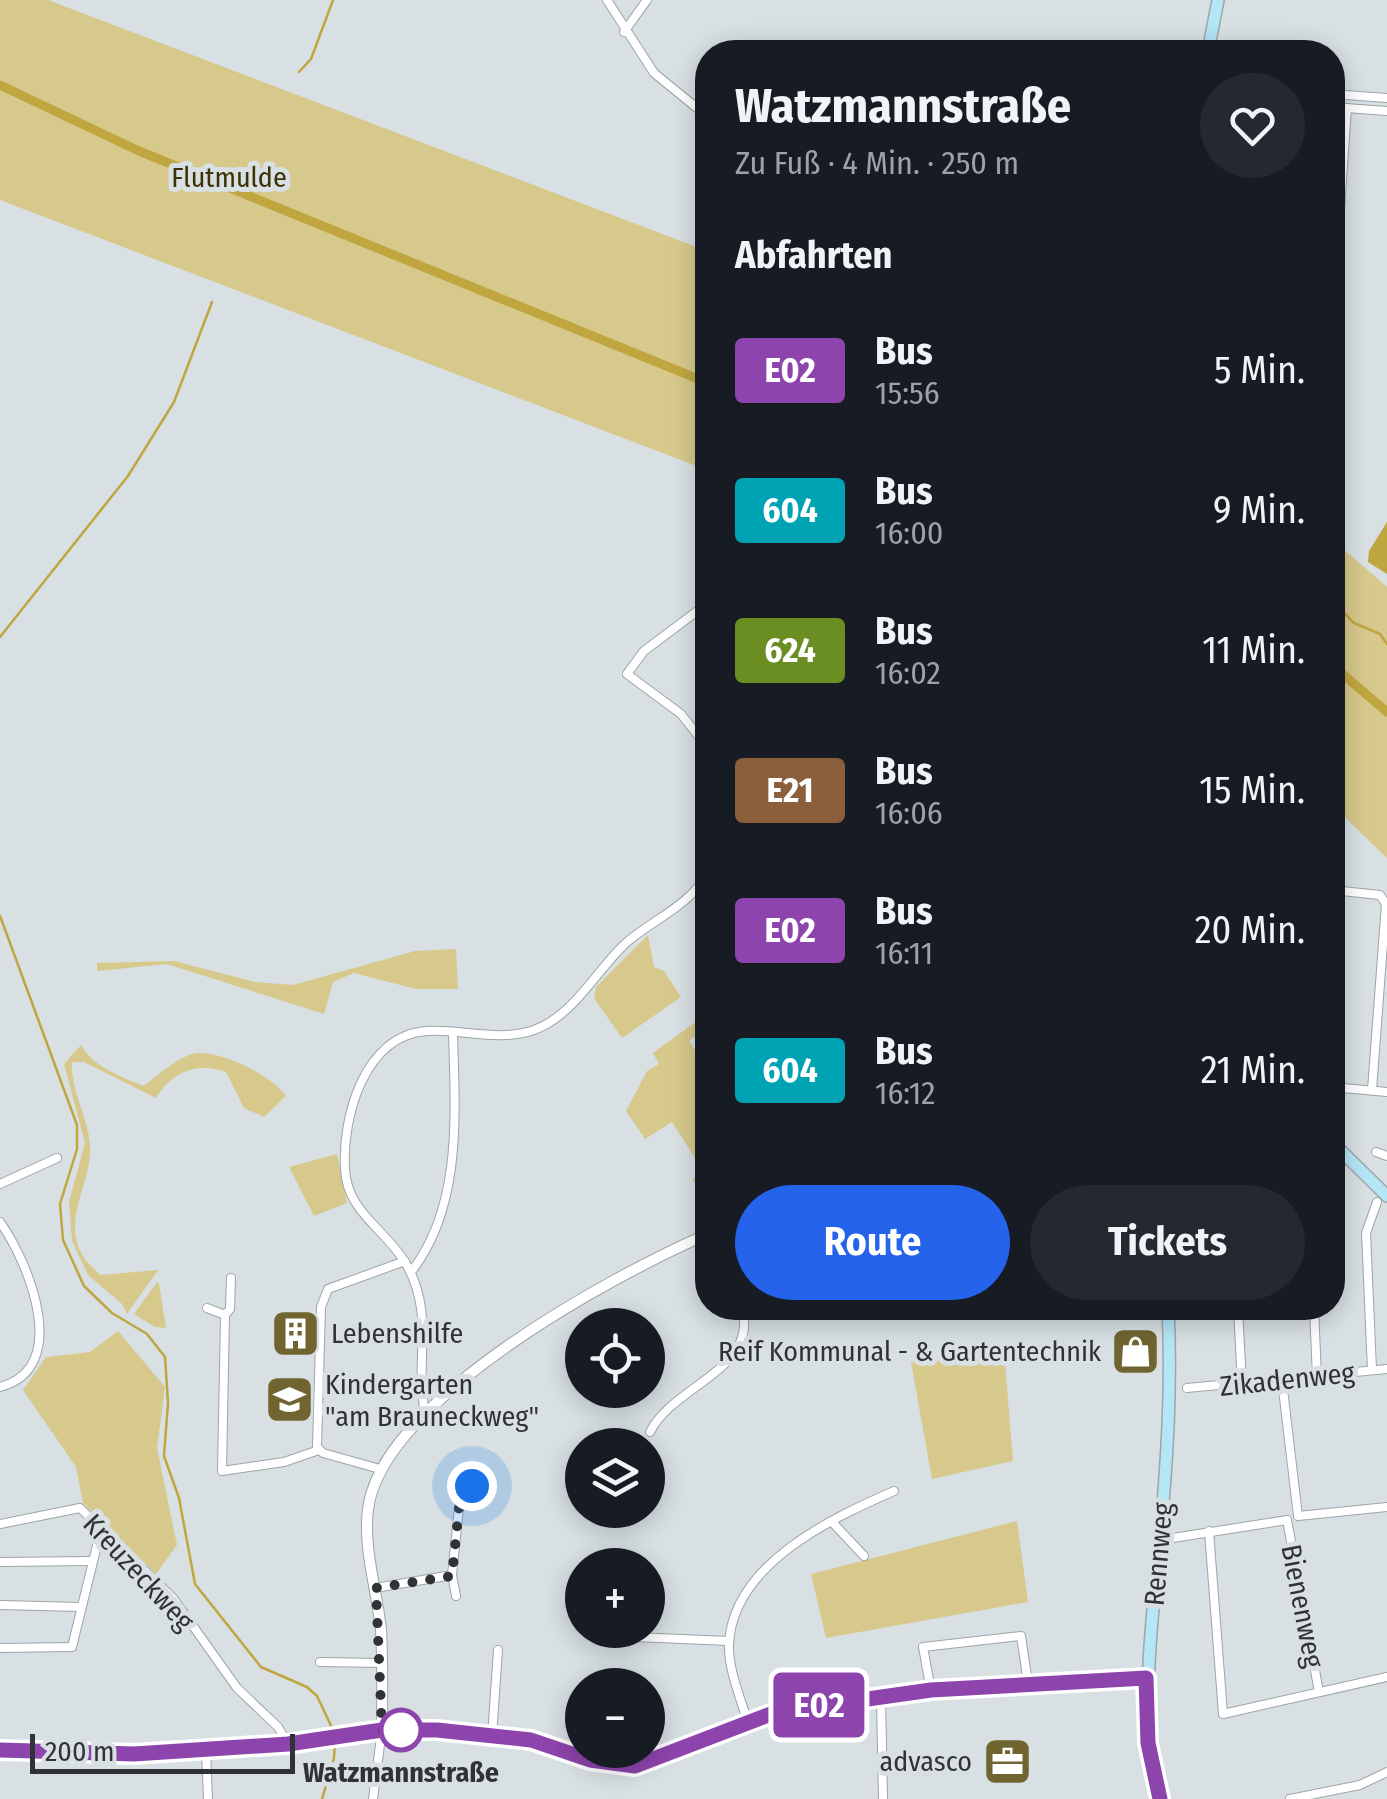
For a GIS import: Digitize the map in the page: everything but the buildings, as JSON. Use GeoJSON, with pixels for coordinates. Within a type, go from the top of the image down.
{"type":"FeatureCollection","features":[{"type":"Feature","properties":{"kind":"main road"},"geometry":{"type":"LineString","coordinates":[[1212,40],[1218,0]]}},
{"type":"Feature","properties":{"kind":"main road"},"geometry":{"type":"LineString","coordinates":[[1345,1157],[1382,1199]]}},
{"type":"Feature","properties":{"kind":"main road","name":"Rennweg"},"geometry":{"type":"LineString","coordinates":[[1160,1799],[1148,1743],[1146,1678],[1170,1416],[1168,1320]]}},
{"type":"Feature","properties":{"kind":"street"},"geometry":{"type":"LineString","coordinates":[[607,0],[624,32],[654,72],[695,109]]}},
{"type":"Feature","properties":{"kind":"street"},"geometry":{"type":"LineString","coordinates":[[624,32],[647,0]]}},
{"type":"Feature","properties":{"kind":"street"},"geometry":{"type":"LineString","coordinates":[[1345,95],[1387,98]]}},
{"type":"Feature","properties":{"kind":"street"},"geometry":{"type":"LineString","coordinates":[[1345,137],[1347,108],[1387,111]]}},
{"type":"Feature","properties":{"kind":"street"},"geometry":{"type":"LineString","coordinates":[[695,614],[644,651],[627,674],[681,714],[695,732]]}},
{"type":"Feature","properties":{"kind":"street"},"geometry":{"type":"LineString","coordinates":[[424,1412],[424,1326],[411,1272],[361,1212],[350,1192],[345,1169],[351,1118],[364,1072],[381,1055],[418,1032],[506,1035],[550,1022],[569,1008],[629,940],[683,904],[695,890]]}},
{"type":"Feature","properties":{"kind":"street"},"geometry":{"type":"LineString","coordinates":[[1345,891],[1380,894],[1386,904],[1372,1090]]}},
{"type":"Feature","properties":{"kind":"street"},"geometry":{"type":"LineString","coordinates":[[411,1272],[426,1249],[452,1165],[453,1032]]}},
{"type":"Feature","properties":{"kind":"street"},"geometry":{"type":"LineString","coordinates":[[1345,1088],[1387,1092]]}},
{"type":"Feature","properties":{"kind":"street"},"geometry":{"type":"LineString","coordinates":[[1376,1152],[1387,1156]]}},
{"type":"Feature","properties":{"kind":"street"},"geometry":{"type":"LineString","coordinates":[[0,1184],[56,1158]]}},
{"type":"Feature","properties":{"kind":"street"},"geometry":{"type":"LineString","coordinates":[[1372,1370],[1366,1232],[1382,1199]]}},
{"type":"Feature","properties":{"kind":"street"},"geometry":{"type":"LineString","coordinates":[[0,1222],[25,1264],[38,1338],[36,1358],[26,1376],[0,1388]]}},
{"type":"Feature","properties":{"kind":"street"},"geometry":{"type":"LineString","coordinates":[[373,1799],[382,1730],[382,1664],[367,1518],[380,1469],[395,1443],[424,1412],[590,1293],[695,1240]]}},
{"type":"Feature","properties":{"kind":"street"},"geometry":{"type":"LineString","coordinates":[[318,1450],[324,1292],[405,1261]]}},
{"type":"Feature","properties":{"kind":"street"},"geometry":{"type":"LineString","coordinates":[[231,1278],[230,1308],[225,1315],[222,1471],[284,1462],[318,1450],[380,1469]]}},
{"type":"Feature","properties":{"kind":"street"},"geometry":{"type":"LineString","coordinates":[[207,1308],[225,1315]]}},
{"type":"Feature","properties":{"kind":"street"},"geometry":{"type":"LineString","coordinates":[[653,1428],[665,1409],[741,1346],[746,1320]]}},
{"type":"Feature","properties":{"kind":"street"},"geometry":{"type":"LineString","coordinates":[[1239,1320],[1242,1385]]}},
{"type":"Feature","properties":{"kind":"street"},"geometry":{"type":"LineString","coordinates":[[1315,1320],[1317,1377]]}},
{"type":"Feature","properties":{"kind":"street","name":"Zikadenweg"},"geometry":{"type":"LineString","coordinates":[[1187,1388],[1387,1368]]}},
{"type":"Feature","properties":{"kind":"street"},"geometry":{"type":"LineString","coordinates":[[1282,1381],[1298,1516],[1387,1506]]}},
{"type":"Feature","properties":{"kind":"street"},"geometry":{"type":"LineString","coordinates":[[456,1596],[452,1576],[460,1498],[466,1488],[483,1483]]}},
{"type":"Feature","properties":{"kind":"street"},"geometry":{"type":"LineString","coordinates":[[747,1720],[729,1641],[740,1606],[763,1571],[833,1523],[894,1491]]}},
{"type":"Feature","properties":{"kind":"street","name":"Kreuzeckweg"},"geometry":{"type":"LineString","coordinates":[[0,1524],[80,1508],[173,1598],[238,1688],[278,1727],[288,1744]]}},
{"type":"Feature","properties":{"kind":"street","name":"Bienenweg"},"geometry":{"type":"LineString","coordinates":[[1210,1530],[1287,1520],[1319,1692]]}},
{"type":"Feature","properties":{"kind":"street"},"geometry":{"type":"LineString","coordinates":[[833,1523],[864,1556]]}},
{"type":"Feature","properties":{"kind":"street"},"geometry":{"type":"LineString","coordinates":[[0,1648],[72,1647],[102,1530]]}},
{"type":"Feature","properties":{"kind":"street"},"geometry":{"type":"LineString","coordinates":[[1160,1540],[1210,1530],[1222,1714],[1387,1677]]}},
{"type":"Feature","properties":{"kind":"street"},"geometry":{"type":"LineString","coordinates":[[0,1562],[91,1561]]}},
{"type":"Feature","properties":{"kind":"street"},"geometry":{"type":"LineString","coordinates":[[376,1588],[452,1576]]}},
{"type":"Feature","properties":{"kind":"street"},"geometry":{"type":"LineString","coordinates":[[0,1606],[81,1606]]}},
{"type":"Feature","properties":{"kind":"street"},"geometry":{"type":"LineString","coordinates":[[931,1690],[922,1648],[1021,1636],[1028,1684]]}},
{"type":"Feature","properties":{"kind":"street"},"geometry":{"type":"LineString","coordinates":[[665,1638],[729,1641]]}},
{"type":"Feature","properties":{"kind":"street"},"geometry":{"type":"LineString","coordinates":[[492,1736],[498,1650]]}},
{"type":"Feature","properties":{"kind":"street"},"geometry":{"type":"LineString","coordinates":[[320,1662],[382,1664]]}},
{"type":"Feature","properties":{"kind":"street"},"geometry":{"type":"LineString","coordinates":[[0,1750],[105,1755],[206,1750],[288,1744],[382,1730],[531,1740],[590,1760],[635,1766],[747,1720],[794,1708],[931,1690],[1146,1678]]}},
{"type":"Feature","properties":{"kind":"street"},"geometry":{"type":"LineString","coordinates":[[882,1698],[883,1799]]}},
{"type":"Feature","properties":{"kind":"street"},"geometry":{"type":"LineString","coordinates":[[206,1750],[208,1799]]}},
{"type":"Feature","properties":{"kind":"street"},"geometry":{"type":"LineString","coordinates":[[1290,1799],[1360,1785],[1387,1772]]}},
{"type":"Feature","properties":{"kind":"green space","name":"Flutmulde"},"geometry":{"type":"Polygon","coordinates":[[[0,0],[48,0],[695,246],[695,465],[0,200],[0,0]]]}},
{"type":"Feature","properties":{"kind":"green space"},"geometry":{"type":"Polygon","coordinates":[[[1345,550],[1387,587],[1387,858],[1345,818],[1345,550]]]}},
{"type":"Feature","properties":{"kind":"green space"},"geometry":{"type":"Polygon","coordinates":[[[648,935],[654,967],[664,971],[681,997],[622,1038],[594,998],[596,987],[648,935]]]}},
{"type":"Feature","properties":{"kind":"green space"},"geometry":{"type":"Polygon","coordinates":[[[456,949],[458,989],[416,989],[354,973],[333,982],[324,1014],[167,964],[97,971],[97,963],[174,961],[255,982],[293,985],[415,951],[456,949]]]}},
{"type":"Feature","properties":{"kind":"green space"},"geometry":{"type":"Polygon","coordinates":[[[695,1022],[695,1037],[689,1041],[695,1050],[695,1158],[672,1122],[645,1139],[626,1111],[647,1071],[659,1064],[653,1053],[695,1022]]]}},
{"type":"Feature","properties":{"kind":"green space"},"geometry":{"type":"Polygon","coordinates":[[[81,1045],[100,1065],[144,1086],[177,1061],[200,1053],[242,1064],[286,1096],[264,1117],[244,1108],[226,1072],[205,1068],[186,1071],[170,1081],[156,1098],[84,1062],[72,1062],[90,1145],[77,1212],[77,1244],[85,1260],[101,1275],[158,1270],[127,1314],[122,1304],[88,1275],[72,1241],[69,1202],[85,1143],[64,1064],[81,1045]]]}},
{"type":"Feature","properties":{"kind":"green space"},"geometry":{"type":"Polygon","coordinates":[[[337,1154],[347,1203],[314,1216],[289,1167],[337,1154]]]}},
{"type":"Feature","properties":{"kind":"green space"},"geometry":{"type":"Polygon","coordinates":[[[157,1282],[166,1328],[155,1327],[134,1314],[157,1282]]]}},
{"type":"Feature","properties":{"kind":"green space"},"geometry":{"type":"Polygon","coordinates":[[[118,1331],[165,1387],[157,1448],[177,1545],[156,1574],[83,1503],[76,1467],[23,1390],[46,1357],[90,1352],[118,1331]]]}},
{"type":"Feature","properties":{"kind":"green space"},"geometry":{"type":"Polygon","coordinates":[[[1004,1351],[1013,1461],[932,1479],[911,1362],[1004,1351]]]}},
{"type":"Feature","properties":{"kind":"green space"},"geometry":{"type":"Polygon","coordinates":[[[1017,1521],[1028,1602],[826,1638],[811,1574],[1017,1521]]]}},
{"type":"Feature","properties":{"kind":"shaded area"},"geometry":{"type":"Polygon","coordinates":[[[1387,522],[1387,574],[1368,562],[1369,551],[1387,522]]]}},
{"type":"Feature","properties":{"kind":"waterway"},"geometry":{"type":"LineString","coordinates":[[299,72],[311,59],[333,0]]}},
{"type":"Feature","properties":{"kind":"waterway","name":"Flutmulde"},"geometry":{"type":"LineString","coordinates":[[0,85],[139,151],[695,378]]}},
{"type":"Feature","properties":{"kind":"waterway"},"geometry":{"type":"LineString","coordinates":[[0,637],[128,476],[174,402],[212,302]]}},
{"type":"Feature","properties":{"kind":"waterway"},"geometry":{"type":"LineString","coordinates":[[1345,614],[1354,623],[1380,634],[1387,644]]}},
{"type":"Feature","properties":{"kind":"waterway","name":"Flutmulde"},"geometry":{"type":"LineString","coordinates":[[1345,676],[1387,712]]}},
{"type":"Feature","properties":{"kind":"waterway"},"geometry":{"type":"LineString","coordinates":[[0,916],[77,1125],[77,1149],[60,1204],[63,1240],[84,1286],[112,1313],[147,1334],[165,1357],[168,1403],[164,1456],[179,1498],[195,1584],[261,1667],[307,1687],[317,1696],[334,1732]]}},
{"type":"Feature","properties":{"kind":"waterway"},"geometry":{"type":"LineString","coordinates":[[322,1799],[335,1740]]}},
{"type":"Feature","properties":{"kind":"bus line","name":"E02"},"geometry":{"type":"LineString","coordinates":[[0,1750],[134,1754],[288,1744],[382,1730],[437,1730],[531,1740],[590,1760],[635,1766],[776,1712],[931,1690],[1082,1678],[1146,1678],[1148,1743],[1160,1799]]}},
{"type":"Feature","properties":{"kind":"place","name":"Lebenshilfe"},"geometry":{"type":"Point","coordinates":[296,1333]}},
{"type":"Feature","properties":{"kind":"place","name":"Reif Kommunal - & Gartentechnik"},"geometry":{"type":"Point","coordinates":[1136,1351]}},
{"type":"Feature","properties":{"kind":"place","name":"Kindergarten \"am Brauneckweg\""},"geometry":{"type":"Point","coordinates":[290,1400]}},
{"type":"Feature","properties":{"kind":"place","name":"Watzmannstraße"},"geometry":{"type":"Point","coordinates":[401,1730]}},
{"type":"Feature","properties":{"kind":"place","name":"advasco"},"geometry":{"type":"Point","coordinates":[1007,1761]}},
{"type":"Feature","properties":{"kind":"route"},"geometry":{"type":"LineString","coordinates":[[401,1730],[382,1730],[376,1588],[452,1576],[460,1498],[472,1486]]}}]}
